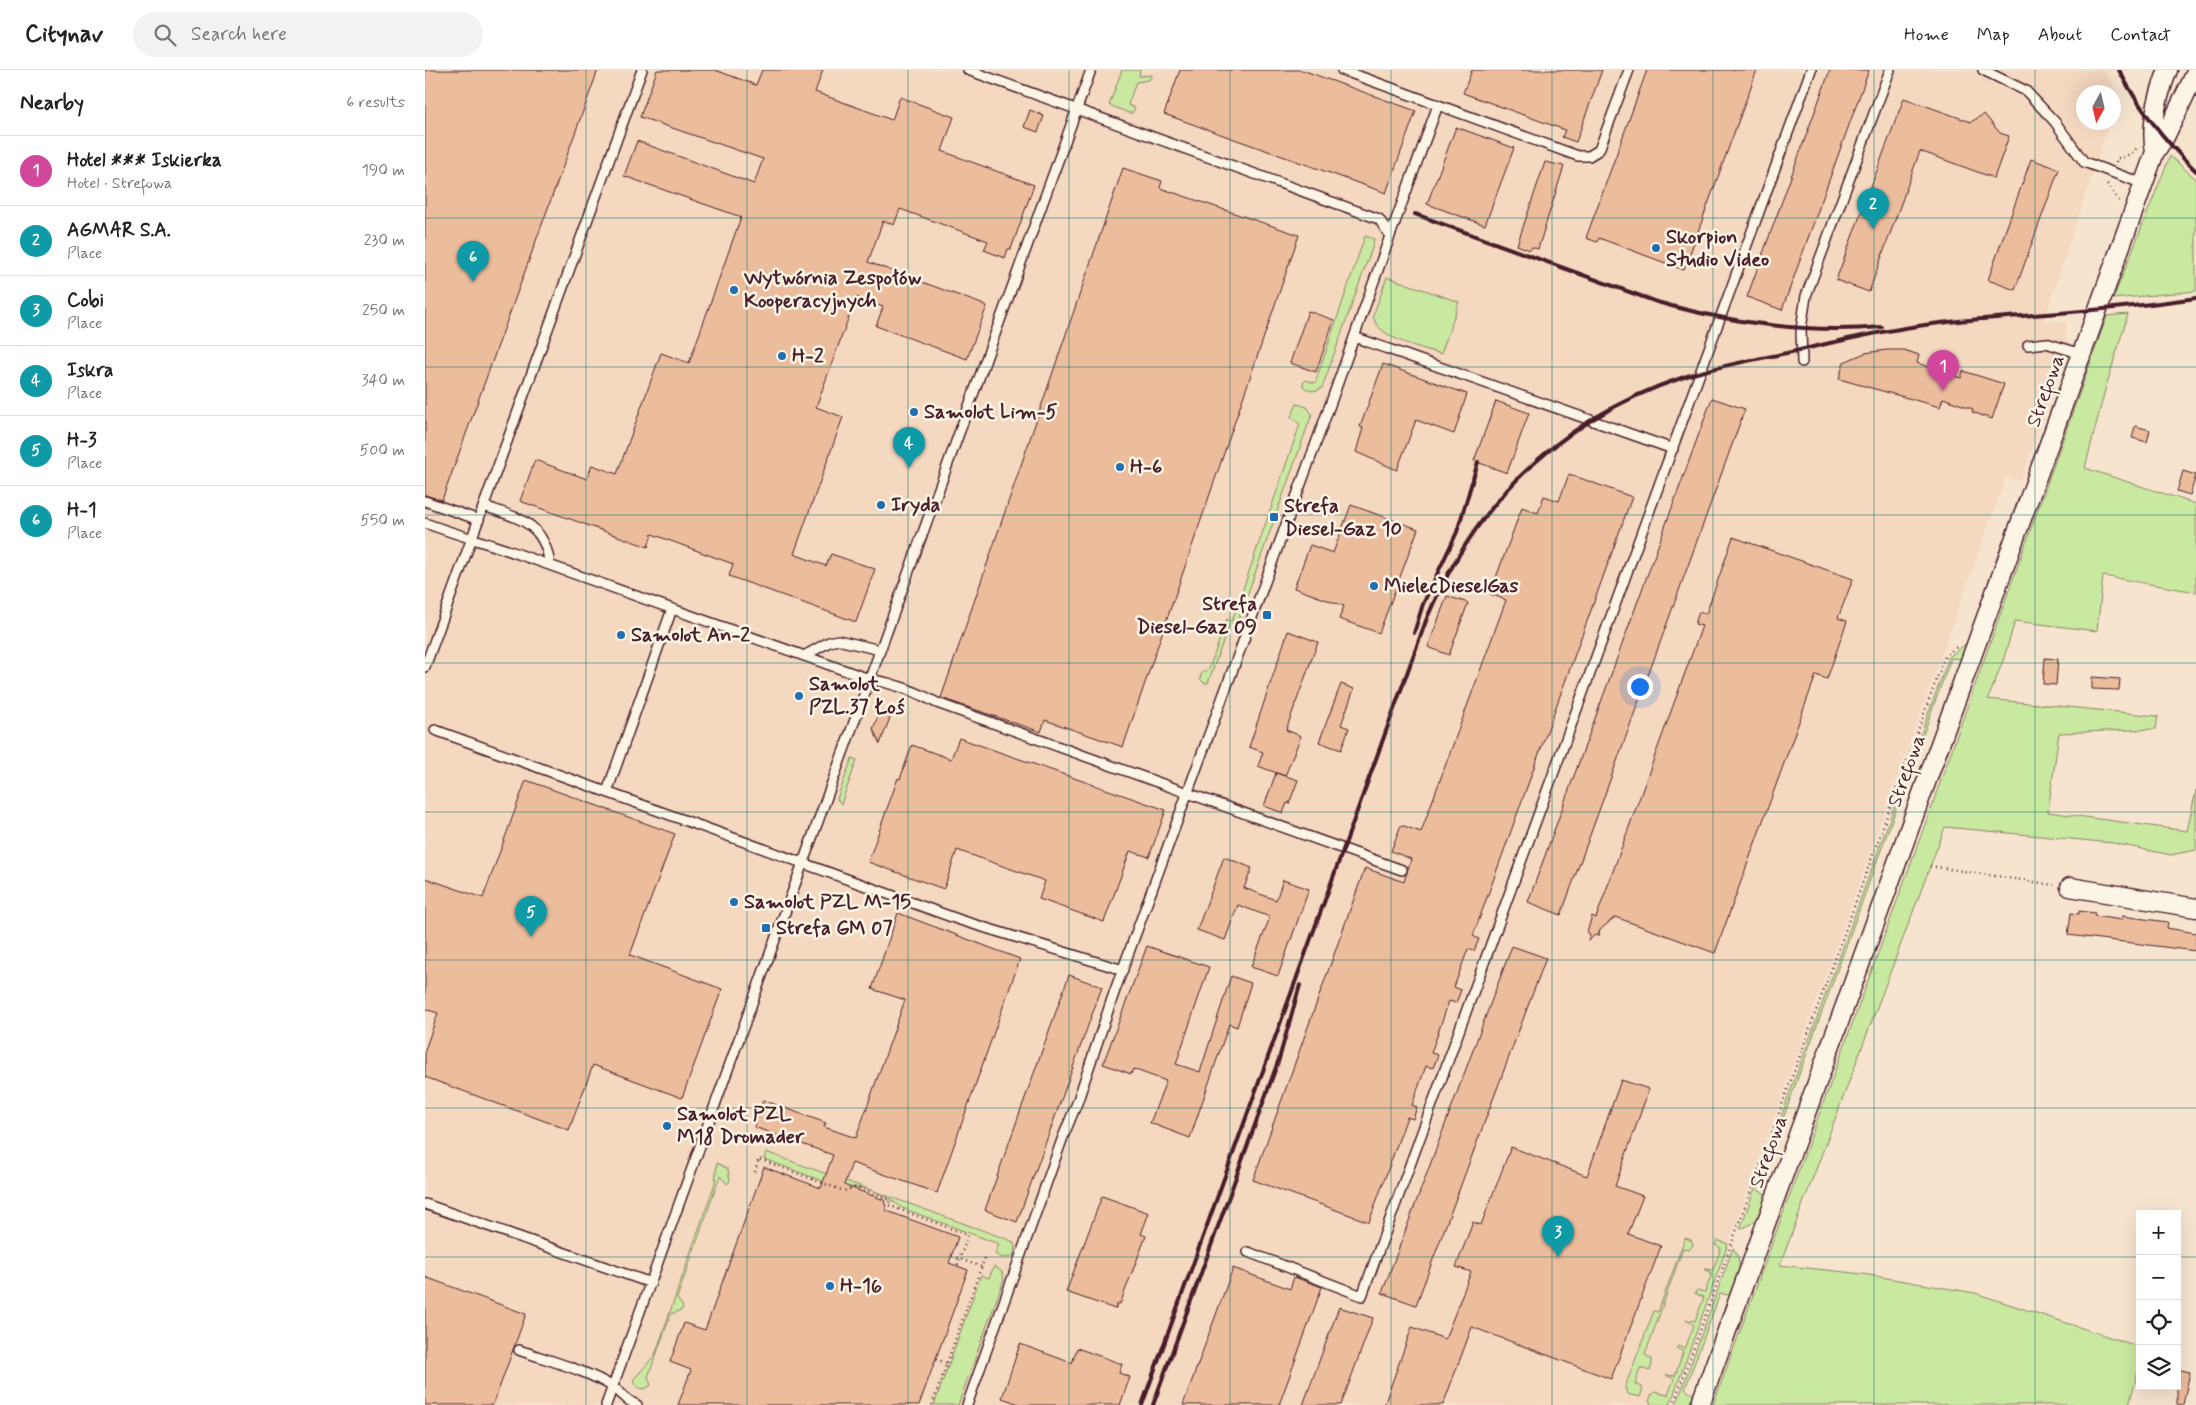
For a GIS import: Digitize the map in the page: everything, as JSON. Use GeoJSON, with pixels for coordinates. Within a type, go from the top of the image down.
{"type":"FeatureCollection","features":[{"type":"Feature","properties":{"kind":"street","name":"Strefowa"},"geometry":{"type":"LineString","coordinates":[[1699,1405],[2143,184],[2155,152],[2165,137],[2196,72]]}},
{"type":"Feature","properties":{"kind":"street","name":"Strefowa"},"geometry":{"type":"LineString","coordinates":[[2155,152],[2152,138],[2163,75]]}},
{"type":"Feature","properties":{"kind":"street"},"geometry":{"type":"LineString","coordinates":[[2070,887],[2196,908]]}},
{"type":"Feature","properties":{"kind":"lane"},"geometry":{"type":"LineString","coordinates":[[425,667],[642,70]]}},
{"type":"Feature","properties":{"kind":"lane"},"geometry":{"type":"LineString","coordinates":[[968,70],[1379,219],[1390,236]]}},
{"type":"Feature","properties":{"kind":"lane"},"geometry":{"type":"LineString","coordinates":[[606,1405],[1091,70]]}},
{"type":"Feature","properties":{"kind":"lane"},"geometry":{"type":"LineString","coordinates":[[1342,70],[1578,156],[1589,156],[1599,150],[1629,70]]}},
{"type":"Feature","properties":{"kind":"lane"},"geometry":{"type":"LineString","coordinates":[[1248,1252],[1362,1296],[1811,70]]}},
{"type":"Feature","properties":{"kind":"lane"},"geometry":{"type":"LineString","coordinates":[[1802,362],[1801,329],[1806,296],[1890,70]]}},
{"type":"Feature","properties":{"kind":"lane"},"geometry":{"type":"LineString","coordinates":[[1983,70],[2026,91],[2055,122],[2084,162],[2143,184]]}},
{"type":"Feature","properties":{"kind":"lane"},"geometry":{"type":"LineString","coordinates":[[967,1405],[1063,1137],[1077,1104],[1187,793],[1355,337],[1438,105]]}},
{"type":"Feature","properties":{"kind":"lane"},"geometry":{"type":"LineString","coordinates":[[1355,337],[1673,449]]}},
{"type":"Feature","properties":{"kind":"lane"},"geometry":{"type":"LineString","coordinates":[[2028,345],[2046,342],[2082,354]]}},
{"type":"Feature","properties":{"kind":"lane"},"geometry":{"type":"LineString","coordinates":[[425,501],[479,520]]}},
{"type":"Feature","properties":{"kind":"lane"},"geometry":{"type":"LineString","coordinates":[[484,506],[525,520],[533,526],[542,536],[550,565]]}},
{"type":"Feature","properties":{"kind":"lane"},"geometry":{"type":"LineString","coordinates":[[425,523],[471,540],[484,541],[869,679],[888,683],[925,696],[937,703],[1402,870]]}},
{"type":"Feature","properties":{"kind":"lane"},"geometry":{"type":"LineString","coordinates":[[607,792],[672,609]]}},
{"type":"Feature","properties":{"kind":"lane"},"geometry":{"type":"LineString","coordinates":[[804,656],[829,642],[839,640],[880,650]]}},
{"type":"Feature","properties":{"kind":"lane"},"geometry":{"type":"LineString","coordinates":[[435,730],[960,920],[1123,970]]}},
{"type":"Feature","properties":{"kind":"lane"},"geometry":{"type":"LineString","coordinates":[[425,1204],[651,1283]]}},
{"type":"Feature","properties":{"kind":"lane"},"geometry":{"type":"LineString","coordinates":[[519,1350],[592,1377],[613,1387],[629,1402],[637,1405]]}},
{"type":"Feature","properties":{"kind":"path"},"geometry":{"type":"LineString","coordinates":[[2121,207],[2115,193],[2107,185],[2117,158],[2128,156],[2134,152],[2140,143]]}},
{"type":"Feature","properties":{"kind":"path"},"geometry":{"type":"LineString","coordinates":[[1673,1405],[1945,656],[1959,646]]}},
{"type":"Feature","properties":{"kind":"path"},"geometry":{"type":"LineString","coordinates":[[1930,866],[2070,887]]}},
{"type":"Feature","properties":{"kind":"path"},"geometry":{"type":"LineString","coordinates":[[755,1172],[759,1160],[844,1191],[856,1187],[890,1200],[888,1205],[968,1234],[957,1266]]}},
{"type":"Feature","properties":{"kind":"path"},"geometry":{"type":"LineString","coordinates":[[952,1256],[981,1267]]}},
{"type":"Feature","properties":{"kind":"path"},"geometry":{"type":"LineString","coordinates":[[931,1405],[985,1257]]}},
{"type":"Feature","properties":{"kind":"path"},"geometry":{"type":"LineString","coordinates":[[936,1360],[947,1363]]}},
{"type":"Feature","properties":{"kind":"shaded area"},"geometry":{"type":"Polygon","coordinates":[[[425,70],[2105,70],[2113,85],[2076,85],[2076,130],[2107,130],[2044,321],[2052,320],[2067,323],[2062,367],[2020,481],[2006,477],[1670,1405],[425,1405],[425,70]]]}},
{"type":"Feature","properties":{"kind":"green space"},"geometry":{"type":"Polygon","coordinates":[[[1122,70],[1140,70],[1139,76],[1152,75],[1149,80],[1136,82],[1128,105],[1135,108],[1132,113],[1109,105],[1122,70]]]}},
{"type":"Feature","properties":{"kind":"green space"},"geometry":{"type":"Polygon","coordinates":[[[2170,156],[2196,179],[2196,291],[2113,299],[2170,156]]]}},
{"type":"Feature","properties":{"kind":"green space"},"geometry":{"type":"Polygon","coordinates":[[[1365,236],[1374,239],[1372,248],[1322,388],[1314,391],[1310,390],[1303,386],[1303,383],[1306,380],[1315,383],[1365,236]]]}},
{"type":"Feature","properties":{"kind":"green space"},"geometry":{"type":"Polygon","coordinates":[[[1387,277],[1459,302],[1441,354],[1401,341],[1383,331],[1376,324],[1373,316],[1387,277]]]}},
{"type":"Feature","properties":{"kind":"green space"},"geometry":{"type":"Polygon","coordinates":[[[2128,314],[2105,390],[2085,468],[2196,504],[2196,592],[2103,576],[2097,631],[2015,621],[2003,661],[1988,699],[2158,716],[2156,729],[2059,733],[2048,812],[2187,831],[2196,790],[2196,850],[2171,855],[2113,843],[1945,827],[1780,1265],[1863,1274],[1975,1293],[2136,1346],[2136,1379],[2129,1405],[1713,1405],[1927,819],[2107,316],[2128,314]]]}},
{"type":"Feature","properties":{"kind":"green space"},"geometry":{"type":"Polygon","coordinates":[[[1297,404],[1307,407],[1312,414],[1238,621],[1229,625],[1208,683],[1204,683],[1200,679],[1201,674],[1209,669],[1227,619],[1232,621],[1300,424],[1291,417],[1297,404]]]}},
{"type":"Feature","properties":{"kind":"green space"},"geometry":{"type":"Polygon","coordinates":[[[1968,642],[1961,659],[1951,658],[1757,1190],[1766,1194],[1765,1203],[1761,1213],[1755,1220],[1740,1229],[1949,657],[1968,642]]]}},
{"type":"Feature","properties":{"kind":"green space"},"geometry":{"type":"Polygon","coordinates":[[[852,758],[857,760],[841,804],[837,799],[852,758]]]}},
{"type":"Feature","properties":{"kind":"green space"},"geometry":{"type":"Polygon","coordinates":[[[766,1152],[1012,1241],[1015,1246],[1014,1255],[1003,1258],[995,1254],[999,1244],[902,1208],[890,1199],[867,1189],[844,1189],[764,1159],[766,1152]]]}},
{"type":"Feature","properties":{"kind":"green space"},"geometry":{"type":"Polygon","coordinates":[[[717,1163],[728,1169],[730,1181],[727,1184],[720,1176],[677,1298],[683,1307],[682,1310],[671,1314],[648,1377],[651,1385],[641,1389],[635,1385],[633,1380],[655,1355],[715,1183],[717,1163]]]}},
{"type":"Feature","properties":{"kind":"green space"},"geometry":{"type":"Polygon","coordinates":[[[1685,1238],[1691,1240],[1693,1245],[1689,1250],[1683,1248],[1645,1355],[1652,1359],[1650,1371],[1640,1368],[1635,1384],[1643,1388],[1640,1397],[1627,1394],[1625,1387],[1654,1311],[1658,1312],[1685,1238]]]}},
{"type":"Feature","properties":{"kind":"green space"},"geometry":{"type":"Polygon","coordinates":[[[1717,1240],[1728,1244],[1670,1405],[1651,1405],[1649,1400],[1654,1392],[1668,1395],[1674,1379],[1666,1375],[1675,1376],[1683,1352],[1676,1348],[1678,1346],[1685,1349],[1694,1325],[1686,1320],[1695,1321],[1704,1297],[1695,1292],[1697,1290],[1705,1292],[1712,1273],[1704,1269],[1713,1270],[1721,1248],[1715,1245],[1717,1240]]]}},
{"type":"Feature","properties":{"kind":"green space"},"geometry":{"type":"Polygon","coordinates":[[[1733,1248],[1739,1265],[1736,1283],[1730,1295],[1720,1294],[1685,1389],[1694,1395],[1691,1405],[1676,1405],[1733,1248]]]}},
{"type":"Feature","properties":{"kind":"green space"},"geometry":{"type":"Polygon","coordinates":[[[994,1266],[1002,1272],[1004,1279],[958,1405],[934,1405],[981,1275],[989,1278],[994,1266]]]}},
{"type":"Feature","properties":{"kind":"building"},"geometry":{"type":"Polygon","coordinates":[[[425,70],[598,70],[442,500],[425,495],[425,70]]]}},
{"type":"Feature","properties":{"kind":"building","name":"H-2"},"geometry":{"type":"Polygon","coordinates":[[[657,70],[715,70],[756,85],[762,70],[823,70],[815,92],[892,120],[900,97],[954,117],[942,151],[1034,185],[1011,249],[1008,249],[1005,258],[984,250],[988,241],[900,209],[894,225],[883,221],[868,262],[987,306],[967,359],[876,326],[883,307],[856,297],[816,407],[843,417],[794,554],[826,566],[831,554],[875,569],[856,622],[729,576],[733,564],[652,534],[648,547],[520,501],[535,460],[587,479],[592,465],[617,474],[661,353],[689,363],[741,217],[624,176],[637,141],[754,184],[763,159],[640,117],[657,70]]]}},
{"type":"Feature","properties":{"kind":"building"},"geometry":{"type":"Polygon","coordinates":[[[1180,70],[1302,70],[1416,111],[1386,193],[1164,114],[1180,70]]]}},
{"type":"Feature","properties":{"kind":"building"},"geometry":{"type":"Polygon","coordinates":[[[1472,70],[1602,70],[1576,142],[1562,137],[1565,130],[1463,93],[1472,70]]]}},
{"type":"Feature","properties":{"kind":"building"},"geometry":{"type":"Polygon","coordinates":[[[1647,70],[1757,70],[1684,270],[1599,238],[1597,242],[1586,238],[1647,70]]]}},
{"type":"Feature","properties":{"kind":"building"},"geometry":{"type":"Polygon","coordinates":[[[1830,70],[1869,70],[1782,310],[1747,297],[1830,70]]]}},
{"type":"Feature","properties":{"kind":"building"},"geometry":{"type":"Polygon","coordinates":[[[1904,98],[1971,122],[1984,114],[2000,133],[2009,136],[1994,178],[1920,151],[1869,292],[1836,280],[1904,98]]]}},
{"type":"Feature","properties":{"kind":"building"},"geometry":{"type":"Polygon","coordinates":[[[1030,110],[1044,116],[1038,132],[1024,127],[1030,110]]]}},
{"type":"Feature","properties":{"kind":"building"},"geometry":{"type":"Polygon","coordinates":[[[1456,127],[1514,148],[1485,225],[1427,204],[1456,127]]]}},
{"type":"Feature","properties":{"kind":"building"},"geometry":{"type":"Polygon","coordinates":[[[2031,159],[2059,169],[2015,290],[1988,280],[2031,159]]]}},
{"type":"Feature","properties":{"kind":"building"},"geometry":{"type":"Polygon","coordinates":[[[1545,162],[1564,166],[1538,249],[1532,247],[1530,250],[1517,245],[1545,162]]]}},
{"type":"Feature","properties":{"kind":"building","name":"H-6"},"geometry":{"type":"Polygon","coordinates":[[[1123,168],[1162,181],[1160,188],[1299,235],[1123,747],[1045,720],[1041,732],[941,698],[1123,168]]]}},
{"type":"Feature","properties":{"kind":"building"},"geometry":{"type":"Polygon","coordinates":[[[1308,311],[1334,320],[1316,372],[1290,363],[1308,311]]]}},
{"type":"Feature","properties":{"kind":"building"},"geometry":{"type":"Polygon","coordinates":[[[1904,350],[1919,355],[1917,363],[1961,378],[1963,371],[2004,384],[1992,419],[1972,412],[1973,409],[1943,398],[1940,407],[1839,379],[1844,362],[1865,353],[1904,350]]]}},
{"type":"Feature","properties":{"kind":"building"},"geometry":{"type":"Polygon","coordinates":[[[1383,364],[1467,394],[1454,434],[1416,420],[1397,470],[1356,452],[1363,428],[1360,427],[1383,364]]]}},
{"type":"Feature","properties":{"kind":"building"},"geometry":{"type":"Polygon","coordinates":[[[1712,398],[1745,409],[1561,915],[1528,902],[1712,398]]]}},
{"type":"Feature","properties":{"kind":"building"},"geometry":{"type":"Polygon","coordinates":[[[1496,401],[1529,413],[1507,473],[1474,461],[1496,401]]]}},
{"type":"Feature","properties":{"kind":"building"},"geometry":{"type":"Polygon","coordinates":[[[2135,426],[2150,430],[2147,442],[2132,438],[2135,426]]]}},
{"type":"Feature","properties":{"kind":"building"},"geometry":{"type":"Polygon","coordinates":[[[2183,471],[2196,475],[2190,495],[2177,491],[2183,471]]]}},
{"type":"Feature","properties":{"kind":"building"},"geometry":{"type":"Polygon","coordinates":[[[1569,474],[1632,497],[1473,936],[1479,939],[1474,951],[1468,949],[1454,987],[1461,990],[1456,1003],[1449,1001],[1431,1053],[1438,1055],[1433,1068],[1426,1066],[1412,1105],[1417,1107],[1413,1119],[1407,1117],[1369,1222],[1253,1180],[1365,868],[1404,882],[1411,859],[1391,851],[1401,825],[1421,832],[1506,600],[1490,594],[1522,507],[1538,513],[1544,496],[1559,501],[1569,474]]]}},
{"type":"Feature","properties":{"kind":"building","name":"MielecDieselGas"},"geometry":{"type":"Polygon","coordinates":[[[1351,505],[1418,529],[1379,633],[1339,619],[1344,606],[1294,588],[1310,545],[1333,553],[1351,505]]]}},
{"type":"Feature","properties":{"kind":"building"},"geometry":{"type":"Polygon","coordinates":[[[1733,537],[1853,579],[1838,618],[1847,621],[1827,679],[1816,675],[1715,953],[1615,917],[1600,930],[1598,936],[1595,935],[1588,941],[1590,934],[1587,932],[1592,916],[1596,918],[1702,626],[1695,624],[1699,612],[1706,614],[1733,537]]]}},
{"type":"Feature","properties":{"kind":"building"},"geometry":{"type":"Polygon","coordinates":[[[1447,596],[1468,603],[1449,655],[1428,647],[1447,596]]]}},
{"type":"Feature","properties":{"kind":"building"},"geometry":{"type":"Polygon","coordinates":[[[1288,631],[1318,642],[1286,730],[1301,736],[1285,776],[1258,766],[1263,752],[1249,747],[1288,631]]]}},
{"type":"Feature","properties":{"kind":"building"},"geometry":{"type":"Polygon","coordinates":[[[2045,658],[2058,659],[2056,685],[2043,684],[2045,658]]]}},
{"type":"Feature","properties":{"kind":"building"},"geometry":{"type":"Polygon","coordinates":[[[2092,677],[2120,679],[2119,690],[2092,689],[2092,677]]]}},
{"type":"Feature","properties":{"kind":"building"},"geometry":{"type":"Polygon","coordinates":[[[1341,684],[1354,689],[1341,725],[1349,728],[1341,750],[1319,742],[1341,684]]]}},
{"type":"Feature","properties":{"kind":"building"},"geometry":{"type":"Polygon","coordinates":[[[880,711],[891,715],[880,744],[873,729],[880,711]]]}},
{"type":"Feature","properties":{"kind":"building"},"geometry":{"type":"Polygon","coordinates":[[[959,738],[1166,810],[1149,857],[1130,851],[1104,922],[1039,899],[1045,881],[957,850],[944,889],[868,862],[912,745],[951,759],[959,738]]]}},
{"type":"Feature","properties":{"kind":"building"},"geometry":{"type":"Polygon","coordinates":[[[1276,773],[1298,780],[1289,804],[1287,803],[1283,813],[1264,806],[1276,773]]]}},
{"type":"Feature","properties":{"kind":"building"},"geometry":{"type":"Polygon","coordinates":[[[526,780],[675,834],[630,955],[722,989],[682,1098],[593,1065],[569,1130],[425,1077],[425,1050],[438,1013],[425,1009],[425,878],[483,898],[526,780]]]}},
{"type":"Feature","properties":{"kind":"building"},"geometry":{"type":"Polygon","coordinates":[[[1224,857],[1252,868],[1244,888],[1276,900],[1283,880],[1309,889],[1278,976],[1251,967],[1270,917],[1238,905],[1225,940],[1197,930],[1224,857]]]}},
{"type":"Feature","properties":{"kind":"building"},"geometry":{"type":"Polygon","coordinates":[[[2079,911],[2095,913],[2094,916],[2122,920],[2122,916],[2168,922],[2167,928],[2196,933],[2196,951],[2068,935],[2071,913],[2079,914],[2079,911]]]}},
{"type":"Feature","properties":{"kind":"building"},"geometry":{"type":"Polygon","coordinates":[[[898,913],[1020,959],[937,1193],[852,1163],[844,1185],[884,1200],[887,1211],[958,1237],[949,1263],[968,1270],[919,1405],[678,1405],[691,1370],[670,1362],[684,1323],[705,1330],[764,1167],[821,1188],[833,1155],[754,1127],[763,1100],[826,1123],[824,1127],[856,1138],[905,1000],[872,989],[898,913]]]}},
{"type":"Feature","properties":{"kind":"building"},"geometry":{"type":"Polygon","coordinates":[[[1147,946],[1209,967],[1176,1064],[1200,1072],[1231,976],[1251,983],[1237,1027],[1229,1024],[1190,1138],[1150,1123],[1166,1081],[1133,1069],[1131,1074],[1103,1064],[1147,946]]]}},
{"type":"Feature","properties":{"kind":"building"},"geometry":{"type":"Polygon","coordinates":[[[1512,946],[1546,958],[1416,1305],[1382,1293],[1512,946]]]}},
{"type":"Feature","properties":{"kind":"building"},"geometry":{"type":"Polygon","coordinates":[[[1069,975],[1102,987],[1017,1222],[985,1210],[1069,975]]]}},
{"type":"Feature","properties":{"kind":"building"},"geometry":{"type":"Polygon","coordinates":[[[1621,1080],[1649,1089],[1615,1186],[1643,1196],[1628,1234],[1661,1246],[1611,1379],[1472,1327],[1443,1405],[1384,1405],[1412,1327],[1445,1339],[1471,1272],[1456,1267],[1473,1222],[1481,1225],[1511,1147],[1587,1176],[1621,1080]]]}},
{"type":"Feature","properties":{"kind":"building"},"geometry":{"type":"Polygon","coordinates":[[[1102,1196],[1149,1213],[1141,1234],[1146,1236],[1120,1304],[1118,1303],[1115,1309],[1066,1292],[1102,1196]]]}},
{"type":"Feature","properties":{"kind":"building"},"geometry":{"type":"Polygon","coordinates":[[[1233,1268],[1290,1289],[1294,1277],[1322,1287],[1279,1405],[1183,1405],[1233,1268]]]}},
{"type":"Feature","properties":{"kind":"building"},"geometry":{"type":"Polygon","coordinates":[[[425,1277],[526,1314],[493,1405],[425,1405],[425,1277]]]}},
{"type":"Feature","properties":{"kind":"building"},"geometry":{"type":"Polygon","coordinates":[[[1339,1307],[1373,1318],[1341,1405],[1303,1405],[1339,1307]]]}},
{"type":"Feature","properties":{"kind":"building"},"geometry":{"type":"Polygon","coordinates":[[[1020,1344],[1072,1363],[1077,1348],[1122,1364],[1119,1373],[1130,1377],[1120,1405],[1022,1405],[1002,1398],[1020,1344]]]}},
{"type":"Feature","properties":{"kind":"building"},"geometry":{"type":"Polygon","coordinates":[[[2181,1370],[2190,1372],[2183,1405],[2177,1404],[2177,1390],[2181,1390],[2181,1370]]]}},
{"type":"Feature","properties":{"kind":"railway"},"geometry":{"type":"LineString","coordinates":[[2119,70],[2153,124],[2196,171]]}},
{"type":"Feature","properties":{"kind":"railway"},"geometry":{"type":"LineString","coordinates":[[1415,214],[1657,302],[1713,316],[1796,328],[1853,329],[1882,327]]}},
{"type":"Feature","properties":{"kind":"railway"},"geometry":{"type":"LineString","coordinates":[[1142,1405],[1427,618],[1447,575],[1471,536],[1498,501],[1528,469],[1562,440],[1599,415],[1640,394],[1684,377],[1709,370],[1864,336],[1921,326],[1963,320],[2115,308],[2196,298]]}},
{"type":"Feature","properties":{"kind":"railway"},"geometry":{"type":"LineString","coordinates":[[1414,633],[1423,604],[1457,532],[1478,462]]}},
{"type":"Feature","properties":{"kind":"railway"},"geometry":{"type":"LineString","coordinates":[[1153,1405],[1279,1059],[1300,985]]}},
{"type":"Feature","properties":{"kind":"place","name":"AGMAR S.A."},"geometry":{"type":"Point","coordinates":[1873,229]}},
{"type":"Feature","properties":{"kind":"place","name":"Skorpion Studio Video"},"geometry":{"type":"Point","coordinates":[1656,248]}},
{"type":"Feature","properties":{"kind":"place","name":"H-1"},"geometry":{"type":"Point","coordinates":[473,282]}},
{"type":"Feature","properties":{"kind":"place","name":"Wytwórnia Zespołów Kooperacyjnych"},"geometry":{"type":"Point","coordinates":[734,290]}},
{"type":"Feature","properties":{"kind":"place","name":"H-2"},"geometry":{"type":"Point","coordinates":[782,356]}},
{"type":"Feature","properties":{"kind":"place","name":"Hotel *** Iskierka"},"geometry":{"type":"Point","coordinates":[1943,391]}},
{"type":"Feature","properties":{"kind":"place","name":"Samolot Lim-5"},"geometry":{"type":"Point","coordinates":[914,412]}},
{"type":"Feature","properties":{"kind":"place","name":"H-6"},"geometry":{"type":"Point","coordinates":[1120,467]}},
{"type":"Feature","properties":{"kind":"place","name":"Iskra"},"geometry":{"type":"Point","coordinates":[909,468]}},
{"type":"Feature","properties":{"kind":"place","name":"Iryda"},"geometry":{"type":"Point","coordinates":[881,505]}},
{"type":"Feature","properties":{"kind":"place","name":"Strefa Diesel-Gaz 10"},"geometry":{"type":"Point","coordinates":[1274,517]}},
{"type":"Feature","properties":{"kind":"place","name":"MielecDieselGas"},"geometry":{"type":"Point","coordinates":[1374,586]}},
{"type":"Feature","properties":{"kind":"place","name":"Strefa Diesel-Gaz 09"},"geometry":{"type":"Point","coordinates":[1267,615]}},
{"type":"Feature","properties":{"kind":"place","name":"Samolot An-2"},"geometry":{"type":"Point","coordinates":[621,635]}},
{"type":"Feature","properties":{"kind":"place","name":"Samolot PZL.37 Łoś"},"geometry":{"type":"Point","coordinates":[799,696]}},
{"type":"Feature","properties":{"kind":"place","name":"Samolot PZL M-15"},"geometry":{"type":"Point","coordinates":[734,902]}},
{"type":"Feature","properties":{"kind":"place","name":"Strefa GM 07"},"geometry":{"type":"Point","coordinates":[766,928]}},
{"type":"Feature","properties":{"kind":"place","name":"H-3"},"geometry":{"type":"Point","coordinates":[531,937]}},
{"type":"Feature","properties":{"kind":"place","name":"Samolot PZL M18 Dromader"},"geometry":{"type":"Point","coordinates":[667,1126]}},
{"type":"Feature","properties":{"kind":"place","name":"Cobi"},"geometry":{"type":"Point","coordinates":[1558,1257]}},
{"type":"Feature","properties":{"kind":"place","name":"H-16"},"geometry":{"type":"Point","coordinates":[830,1286]}}]}
